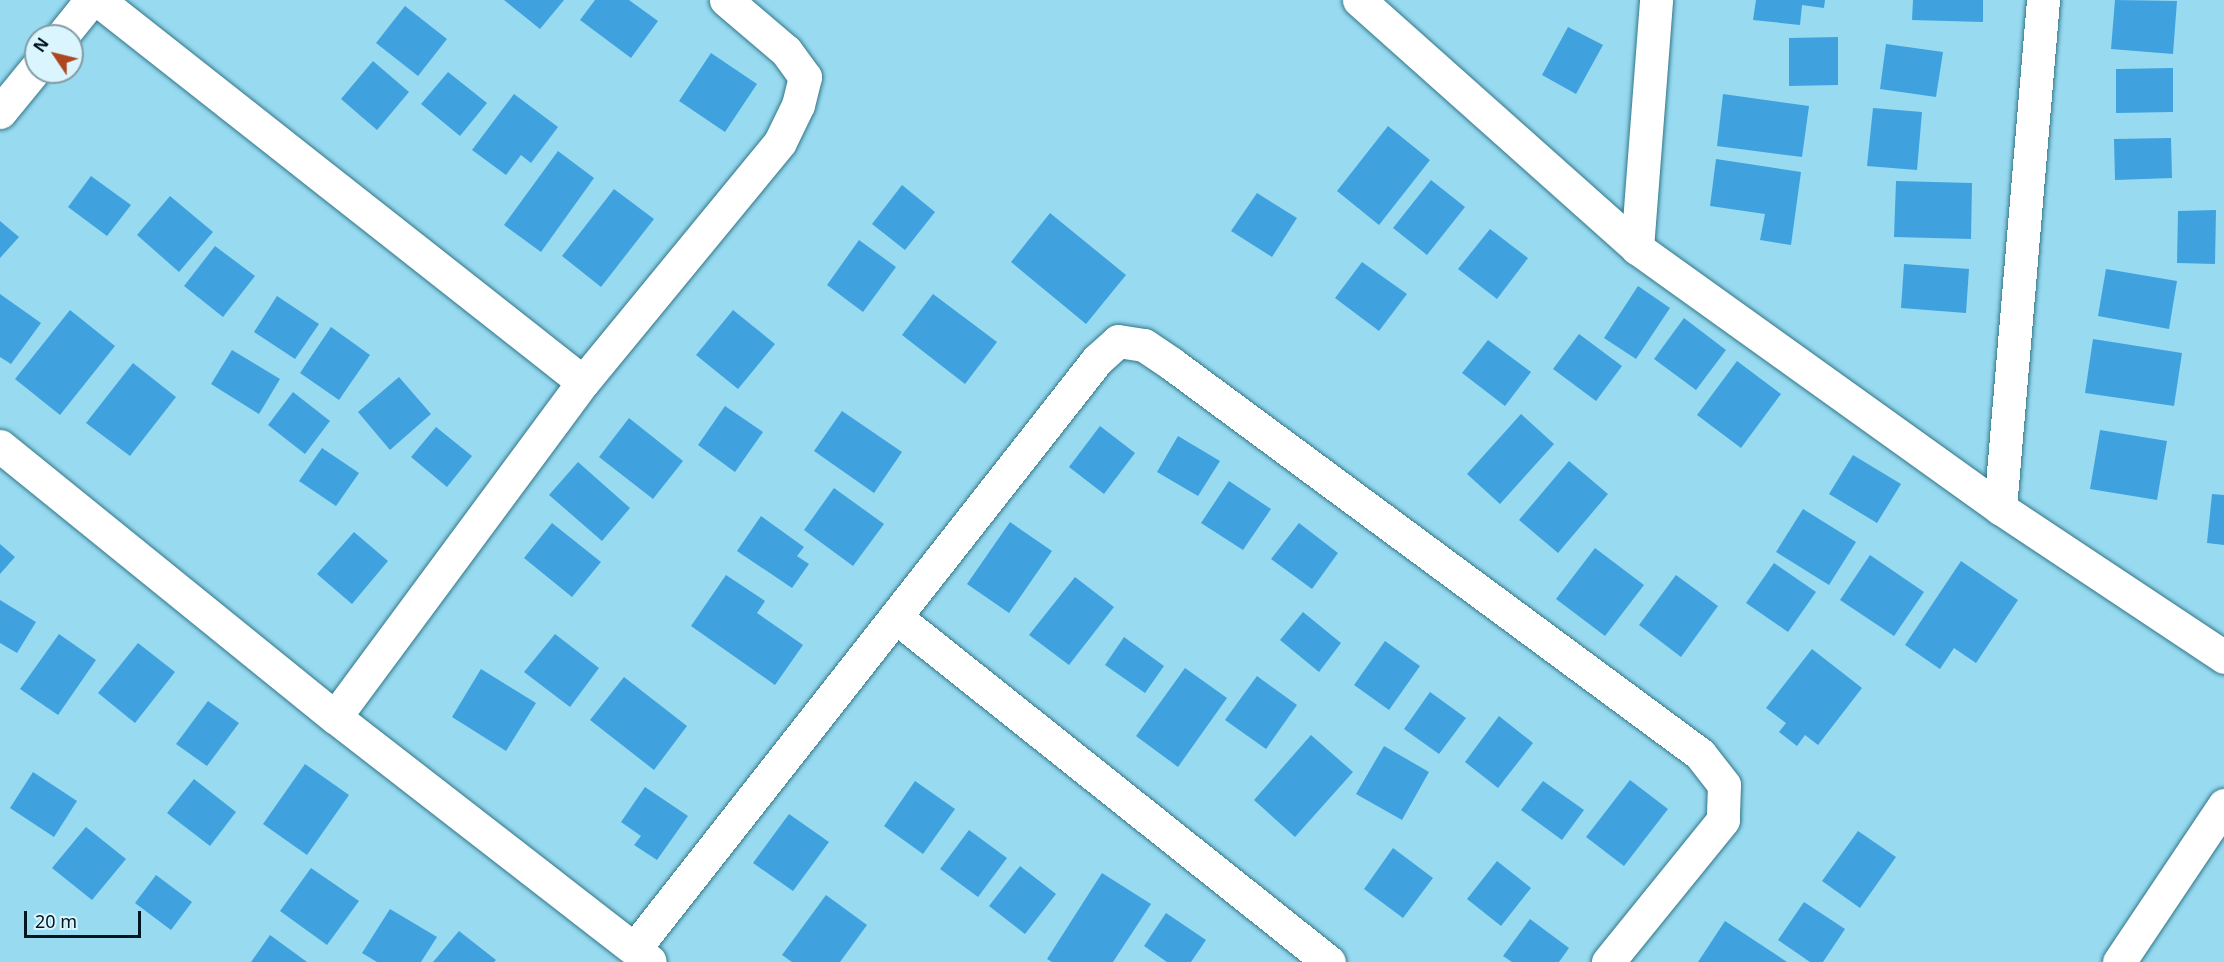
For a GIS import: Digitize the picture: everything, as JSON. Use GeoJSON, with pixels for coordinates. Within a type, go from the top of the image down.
{"type":"FeatureCollection","features":[{"type":"Feature","properties":{"kind":"street"},"geometry":{"type":"LineString","coordinates":[[72,24],[91,0]]}},
{"type":"Feature","properties":{"kind":"street"},"geometry":{"type":"LineString","coordinates":[[98,0],[583,382]]}},
{"type":"Feature","properties":{"kind":"street"},"geometry":{"type":"LineString","coordinates":[[335,717],[583,382],[780,142],[798,105],[805,77],[786,51],[726,0]]}},
{"type":"Feature","properties":{"kind":"street"},"geometry":{"type":"LineString","coordinates":[[1359,0],[1637,248],[2000,508],[2224,657]]}},
{"type":"Feature","properties":{"kind":"street"},"geometry":{"type":"LineString","coordinates":[[1637,248],[1656,0]]}},
{"type":"Feature","properties":{"kind":"street"},"geometry":{"type":"LineString","coordinates":[[2000,508],[2043,0]]}},
{"type":"Feature","properties":{"kind":"street"},"geometry":{"type":"LineString","coordinates":[[0,112],[24,83]]}},
{"type":"Feature","properties":{"kind":"street"},"geometry":{"type":"LineString","coordinates":[[0,446],[335,717],[643,955],[897,618],[1097,360],[1118,340],[1144,345],[1700,754],[1718,777],[1724,785],[1723,820],[1608,962]]}},
{"type":"Feature","properties":{"kind":"street"},"geometry":{"type":"LineString","coordinates":[[897,618],[1329,962]]}},
{"type":"Feature","properties":{"kind":"street"},"geometry":{"type":"LineString","coordinates":[[2119,962],[2214,838],[2224,805]]}},
{"type":"Feature","properties":{"kind":"building"},"geometry":{"type":"Polygon","coordinates":[[[504,0],[564,0],[540,29],[504,0]]]}},
{"type":"Feature","properties":{"kind":"building"},"geometry":{"type":"Polygon","coordinates":[[[595,0],[629,0],[658,21],[631,58],[580,20],[595,0]]]}},
{"type":"Feature","properties":{"kind":"building"},"geometry":{"type":"Polygon","coordinates":[[[1756,0],[1825,0],[1824,8],[1802,5],[1800,25],[1753,20],[1756,0]]]}},
{"type":"Feature","properties":{"kind":"building"},"geometry":{"type":"Polygon","coordinates":[[[1913,0],[1983,0],[1983,22],[1912,20],[1913,0]]]}},
{"type":"Feature","properties":{"kind":"building"},"geometry":{"type":"Polygon","coordinates":[[[2115,0],[2177,1],[2173,54],[2111,49],[2115,0]]]}},
{"type":"Feature","properties":{"kind":"building"},"geometry":{"type":"Polygon","coordinates":[[[405,6],[447,39],[418,76],[376,43],[405,6]]]}},
{"type":"Feature","properties":{"kind":"building"},"geometry":{"type":"Polygon","coordinates":[[[1568,27],[1603,45],[1576,94],[1542,75],[1568,27]]]}},
{"type":"Feature","properties":{"kind":"building"},"geometry":{"type":"Polygon","coordinates":[[[1838,37],[1838,85],[1789,86],[1789,38],[1838,37]]]}},
{"type":"Feature","properties":{"kind":"building"},"geometry":{"type":"Polygon","coordinates":[[[1886,44],[1943,52],[1936,97],[1880,89],[1886,44]]]}},
{"type":"Feature","properties":{"kind":"building"},"geometry":{"type":"Polygon","coordinates":[[[711,53],[757,84],[725,132],[679,101],[711,53]]]}},
{"type":"Feature","properties":{"kind":"building"},"geometry":{"type":"Polygon","coordinates":[[[373,61],[409,92],[377,130],[341,99],[373,61]]]}},
{"type":"Feature","properties":{"kind":"building"},"geometry":{"type":"Polygon","coordinates":[[[2173,68],[2173,112],[2116,113],[2116,69],[2173,68]]]}},
{"type":"Feature","properties":{"kind":"building"},"geometry":{"type":"Polygon","coordinates":[[[448,72],[487,103],[460,136],[421,104],[448,72]]]}},
{"type":"Feature","properties":{"kind":"building"},"geometry":{"type":"Polygon","coordinates":[[[514,94],[558,127],[531,163],[521,155],[506,175],[472,150],[514,94]]]}},
{"type":"Feature","properties":{"kind":"building"},"geometry":{"type":"Polygon","coordinates":[[[1723,94],[1809,106],[1802,157],[1717,146],[1723,94]]]}},
{"type":"Feature","properties":{"kind":"building"},"geometry":{"type":"Polygon","coordinates":[[[1873,108],[1922,112],[1917,170],[1867,166],[1873,108]]]}},
{"type":"Feature","properties":{"kind":"building"},"geometry":{"type":"Polygon","coordinates":[[[1388,126],[1430,160],[1379,225],[1337,191],[1388,126]]]}},
{"type":"Feature","properties":{"kind":"building"},"geometry":{"type":"Polygon","coordinates":[[[2171,138],[2172,178],[2115,180],[2114,139],[2171,138]]]}},
{"type":"Feature","properties":{"kind":"building"},"geometry":{"type":"Polygon","coordinates":[[[558,151],[594,178],[541,252],[504,225],[558,151]]]}},
{"type":"Feature","properties":{"kind":"building"},"geometry":{"type":"Polygon","coordinates":[[[1716,159],[1801,172],[1791,245],[1760,240],[1765,214],[1710,206],[1716,159]]]}},
{"type":"Feature","properties":{"kind":"building"},"geometry":{"type":"Polygon","coordinates":[[[91,176],[131,205],[107,236],[68,207],[91,176]]]}},
{"type":"Feature","properties":{"kind":"building"},"geometry":{"type":"Polygon","coordinates":[[[1431,180],[1465,207],[1427,255],[1393,228],[1431,180]]]}},
{"type":"Feature","properties":{"kind":"building"},"geometry":{"type":"Polygon","coordinates":[[[1896,181],[1972,183],[1971,239],[1894,237],[1896,181]]]}},
{"type":"Feature","properties":{"kind":"building"},"geometry":{"type":"Polygon","coordinates":[[[902,185],[935,212],[905,250],[872,224],[902,185]]]}},
{"type":"Feature","properties":{"kind":"building"},"geometry":{"type":"Polygon","coordinates":[[[614,189],[654,219],[601,287],[562,256],[614,189]]]}},
{"type":"Feature","properties":{"kind":"building"},"geometry":{"type":"Polygon","coordinates":[[[1257,193],[1297,218],[1272,257],[1231,231],[1257,193]]]}},
{"type":"Feature","properties":{"kind":"building"},"geometry":{"type":"Polygon","coordinates":[[[170,196],[213,232],[179,272],[137,235],[170,196]]]}},
{"type":"Feature","properties":{"kind":"building"},"geometry":{"type":"Polygon","coordinates":[[[2216,210],[2215,264],[2177,263],[2178,211],[2216,210]]]}},
{"type":"Feature","properties":{"kind":"building"},"geometry":{"type":"Polygon","coordinates":[[[1050,213],[1126,275],[1086,324],[1011,262],[1050,213]]]}},
{"type":"Feature","properties":{"kind":"building"},"geometry":{"type":"Polygon","coordinates":[[[0,221],[19,237],[0,258],[0,221]]]}},
{"type":"Feature","properties":{"kind":"building"},"geometry":{"type":"Polygon","coordinates":[[[1490,229],[1528,258],[1497,299],[1458,269],[1490,229]]]}},
{"type":"Feature","properties":{"kind":"building"},"geometry":{"type":"Polygon","coordinates":[[[859,240],[896,267],[863,312],[827,285],[859,240]]]}},
{"type":"Feature","properties":{"kind":"building"},"geometry":{"type":"Polygon","coordinates":[[[215,246],[255,276],[223,317],[184,286],[215,246]]]}},
{"type":"Feature","properties":{"kind":"building"},"geometry":{"type":"Polygon","coordinates":[[[1362,262],[1407,294],[1379,331],[1335,298],[1362,262]]]}},
{"type":"Feature","properties":{"kind":"building"},"geometry":{"type":"Polygon","coordinates":[[[1904,264],[1969,269],[1966,313],[1901,308],[1904,264]]]}},
{"type":"Feature","properties":{"kind":"building"},"geometry":{"type":"Polygon","coordinates":[[[2106,269],[2177,281],[2169,329],[2098,316],[2106,269]]]}},
{"type":"Feature","properties":{"kind":"building"},"geometry":{"type":"Polygon","coordinates":[[[1638,286],[1670,308],[1636,359],[1604,338],[1638,286]]]}},
{"type":"Feature","properties":{"kind":"building"},"geometry":{"type":"Polygon","coordinates":[[[0,294],[41,323],[11,364],[0,357],[0,294]]]}},
{"type":"Feature","properties":{"kind":"building"},"geometry":{"type":"Polygon","coordinates":[[[933,294],[997,342],[965,384],[902,335],[933,294]]]}},
{"type":"Feature","properties":{"kind":"building"},"geometry":{"type":"Polygon","coordinates":[[[277,296],[319,324],[295,359],[254,332],[277,296]]]}},
{"type":"Feature","properties":{"kind":"building"},"geometry":{"type":"Polygon","coordinates":[[[70,310],[115,346],[60,415],[15,379],[70,310]]]}},
{"type":"Feature","properties":{"kind":"building"},"geometry":{"type":"Polygon","coordinates":[[[733,310],[775,344],[738,389],[696,355],[733,310]]]}},
{"type":"Feature","properties":{"kind":"building"},"geometry":{"type":"Polygon","coordinates":[[[1684,318],[1726,350],[1696,390],[1654,359],[1684,318]]]}},
{"type":"Feature","properties":{"kind":"building"},"geometry":{"type":"Polygon","coordinates":[[[331,327],[370,355],[339,400],[300,373],[331,327]]]}},
{"type":"Feature","properties":{"kind":"building"},"geometry":{"type":"Polygon","coordinates":[[[1579,334],[1622,366],[1596,401],[1553,369],[1579,334]]]}},
{"type":"Feature","properties":{"kind":"building"},"geometry":{"type":"Polygon","coordinates":[[[2093,339],[2182,353],[2174,406],[2085,393],[2093,339]]]}},
{"type":"Feature","properties":{"kind":"building"},"geometry":{"type":"Polygon","coordinates":[[[1488,340],[1531,372],[1505,406],[1462,373],[1488,340]]]}},
{"type":"Feature","properties":{"kind":"building"},"geometry":{"type":"Polygon","coordinates":[[[232,350],[280,379],[259,414],[211,384],[232,350]]]}},
{"type":"Feature","properties":{"kind":"building"},"geometry":{"type":"Polygon","coordinates":[[[1737,361],[1781,394],[1741,448],[1697,415],[1737,361]]]}},
{"type":"Feature","properties":{"kind":"building"},"geometry":{"type":"Polygon","coordinates":[[[133,363],[176,397],[130,456],[86,423],[133,363]]]}},
{"type":"Feature","properties":{"kind":"building"},"geometry":{"type":"Polygon","coordinates":[[[399,377],[431,414],[390,450],[358,412],[399,377]]]}},
{"type":"Feature","properties":{"kind":"building"},"geometry":{"type":"Polygon","coordinates":[[[293,392],[330,421],[305,454],[268,425],[293,392]]]}},
{"type":"Feature","properties":{"kind":"building"},"geometry":{"type":"Polygon","coordinates":[[[725,406],[763,432],[735,472],[698,445],[725,406]]]}},
{"type":"Feature","properties":{"kind":"building"},"geometry":{"type":"Polygon","coordinates":[[[842,411],[902,452],[874,493],[814,451],[842,411]]]}},
{"type":"Feature","properties":{"kind":"building"},"geometry":{"type":"Polygon","coordinates":[[[1521,414],[1554,444],[1500,504],[1467,474],[1521,414]]]}},
{"type":"Feature","properties":{"kind":"building"},"geometry":{"type":"Polygon","coordinates":[[[629,418],[683,461],[653,499],[599,457],[629,418]]]}},
{"type":"Feature","properties":{"kind":"building"},"geometry":{"type":"Polygon","coordinates":[[[1100,426],[1135,453],[1104,494],[1069,467],[1100,426]]]}},
{"type":"Feature","properties":{"kind":"building"},"geometry":{"type":"Polygon","coordinates":[[[436,427],[472,456],[447,487],[411,457],[436,427]]]}},
{"type":"Feature","properties":{"kind":"building"},"geometry":{"type":"Polygon","coordinates":[[[2100,430],[2167,441],[2157,500],[2090,489],[2100,430]]]}},
{"type":"Feature","properties":{"kind":"building"},"geometry":{"type":"Polygon","coordinates":[[[1178,436],[1220,461],[1198,496],[1157,472],[1178,436]]]}},
{"type":"Feature","properties":{"kind":"building"},"geometry":{"type":"Polygon","coordinates":[[[322,448],[359,473],[336,506],[299,481],[322,448]]]}},
{"type":"Feature","properties":{"kind":"building"},"geometry":{"type":"Polygon","coordinates":[[[1853,455],[1901,484],[1877,523],[1829,494],[1853,455]]]}},
{"type":"Feature","properties":{"kind":"building"},"geometry":{"type":"Polygon","coordinates":[[[1569,461],[1608,494],[1558,553],[1519,520],[1569,461]]]}},
{"type":"Feature","properties":{"kind":"building"},"geometry":{"type":"Polygon","coordinates":[[[578,462],[630,508],[602,541],[549,495],[578,462]]]}},
{"type":"Feature","properties":{"kind":"building"},"geometry":{"type":"Polygon","coordinates":[[[1229,481],[1271,509],[1243,550],[1201,523],[1229,481]]]}},
{"type":"Feature","properties":{"kind":"building"},"geometry":{"type":"Polygon","coordinates":[[[834,488],[884,524],[853,566],[804,530],[834,488]]]}},
{"type":"Feature","properties":{"kind":"building"},"geometry":{"type":"Polygon","coordinates":[[[2212,494],[2224,495],[2224,545],[2207,543],[2212,494]]]}},
{"type":"Feature","properties":{"kind":"building"},"geometry":{"type":"Polygon","coordinates":[[[1803,509],[1856,542],[1829,585],[1776,552],[1803,509]]]}},
{"type":"Feature","properties":{"kind":"building"},"geometry":{"type":"Polygon","coordinates":[[[761,516],[804,547],[797,556],[809,564],[792,588],[737,551],[761,516]]]}},
{"type":"Feature","properties":{"kind":"building"},"geometry":{"type":"Polygon","coordinates":[[[1010,522],[1052,551],[1009,613],[967,584],[1010,522]]]}},
{"type":"Feature","properties":{"kind":"building"},"geometry":{"type":"Polygon","coordinates":[[[552,523],[601,562],[572,597],[524,558],[552,523]]]}},
{"type":"Feature","properties":{"kind":"building"},"geometry":{"type":"Polygon","coordinates":[[[1299,523],[1338,553],[1312,589],[1271,559],[1299,523]]]}},
{"type":"Feature","properties":{"kind":"building"},"geometry":{"type":"Polygon","coordinates":[[[354,532],[388,561],[352,604],[317,574],[354,532]]]}},
{"type":"Feature","properties":{"kind":"building"},"geometry":{"type":"Polygon","coordinates":[[[0,544],[15,557],[0,574],[0,544]]]}},
{"type":"Feature","properties":{"kind":"building"},"geometry":{"type":"Polygon","coordinates":[[[1595,548],[1644,585],[1605,636],[1556,599],[1595,548]]]}},
{"type":"Feature","properties":{"kind":"building"},"geometry":{"type":"Polygon","coordinates":[[[1870,555],[1924,592],[1894,636],[1840,600],[1870,555]]]}},
{"type":"Feature","properties":{"kind":"building"},"geometry":{"type":"Polygon","coordinates":[[[1961,561],[2018,600],[1976,663],[1954,648],[1940,669],[1905,645],[1961,561]]]}},
{"type":"Feature","properties":{"kind":"building"},"geometry":{"type":"Polygon","coordinates":[[[1774,563],[1816,592],[1788,632],[1746,603],[1774,563]]]}},
{"type":"Feature","properties":{"kind":"building"},"geometry":{"type":"Polygon","coordinates":[[[726,575],[765,601],[757,613],[803,645],[775,685],[691,626],[726,575]]]}},
{"type":"Feature","properties":{"kind":"building"},"geometry":{"type":"Polygon","coordinates":[[[1676,575],[1718,606],[1681,657],[1639,625],[1676,575]]]}},
{"type":"Feature","properties":{"kind":"building"},"geometry":{"type":"Polygon","coordinates":[[[1075,577],[1114,607],[1069,665],[1029,635],[1075,577]]]}},
{"type":"Feature","properties":{"kind":"building"},"geometry":{"type":"Polygon","coordinates":[[[0,600],[36,622],[17,653],[0,643],[0,600]]]}},
{"type":"Feature","properties":{"kind":"building"},"geometry":{"type":"Polygon","coordinates":[[[1303,612],[1341,643],[1319,672],[1280,640],[1303,612]]]}},
{"type":"Feature","properties":{"kind":"building"},"geometry":{"type":"Polygon","coordinates":[[[59,634],[96,660],[58,715],[20,689],[59,634]]]}},
{"type":"Feature","properties":{"kind":"building"},"geometry":{"type":"Polygon","coordinates":[[[555,634],[599,668],[570,707],[524,672],[555,634]]]}},
{"type":"Feature","properties":{"kind":"building"},"geometry":{"type":"Polygon","coordinates":[[[1124,637],[1164,666],[1145,693],[1105,665],[1124,637]]]}},
{"type":"Feature","properties":{"kind":"building"},"geometry":{"type":"Polygon","coordinates":[[[1385,641],[1420,666],[1389,710],[1354,685],[1385,641]]]}},
{"type":"Feature","properties":{"kind":"building"},"geometry":{"type":"Polygon","coordinates":[[[138,643],[175,672],[135,723],[98,693],[138,643]]]}},
{"type":"Feature","properties":{"kind":"building"},"geometry":{"type":"Polygon","coordinates":[[[1812,649],[1862,688],[1818,745],[1805,735],[1797,746],[1779,732],[1786,723],[1766,708],[1812,649]]]}},
{"type":"Feature","properties":{"kind":"building"},"geometry":{"type":"Polygon","coordinates":[[[1185,668],[1227,698],[1178,767],[1136,736],[1185,668]]]}},
{"type":"Feature","properties":{"kind":"building"},"geometry":{"type":"Polygon","coordinates":[[[481,669],[536,703],[506,751],[452,717],[481,669]]]}},
{"type":"Feature","properties":{"kind":"building"},"geometry":{"type":"Polygon","coordinates":[[[1257,676],[1297,705],[1266,749],[1225,720],[1257,676]]]}},
{"type":"Feature","properties":{"kind":"building"},"geometry":{"type":"Polygon","coordinates":[[[624,677],[687,726],[654,770],[590,720],[624,677]]]}},
{"type":"Feature","properties":{"kind":"building"},"geometry":{"type":"Polygon","coordinates":[[[1430,692],[1466,718],[1439,754],[1404,729],[1430,692]]]}},
{"type":"Feature","properties":{"kind":"building"},"geometry":{"type":"Polygon","coordinates":[[[208,701],[239,723],[207,766],[176,744],[208,701]]]}},
{"type":"Feature","properties":{"kind":"building"},"geometry":{"type":"Polygon","coordinates":[[[1499,716],[1533,743],[1498,788],[1465,762],[1499,716]]]}},
{"type":"Feature","properties":{"kind":"building"},"geometry":{"type":"Polygon","coordinates":[[[1311,735],[1353,772],[1295,837],[1254,800],[1311,735]]]}},
{"type":"Feature","properties":{"kind":"building"},"geometry":{"type":"Polygon","coordinates":[[[1384,746],[1429,772],[1402,820],[1356,794],[1384,746]]]}},
{"type":"Feature","properties":{"kind":"building"},"geometry":{"type":"Polygon","coordinates":[[[305,764],[349,795],[307,855],[263,824],[305,764]]]}},
{"type":"Feature","properties":{"kind":"building"},"geometry":{"type":"Polygon","coordinates":[[[33,772],[77,801],[54,837],[10,808],[33,772]]]}},
{"type":"Feature","properties":{"kind":"building"},"geometry":{"type":"Polygon","coordinates":[[[194,779],[236,812],[210,846],[167,813],[194,779]]]}},
{"type":"Feature","properties":{"kind":"building"},"geometry":{"type":"Polygon","coordinates":[[[1630,780],[1668,809],[1624,866],[1586,837],[1630,780]]]}},
{"type":"Feature","properties":{"kind":"building"},"geometry":{"type":"Polygon","coordinates":[[[915,781],[955,809],[923,854],[884,826],[915,781]]]}},
{"type":"Feature","properties":{"kind":"building"},"geometry":{"type":"Polygon","coordinates":[[[1543,781],[1584,810],[1562,840],[1521,810],[1543,781]]]}},
{"type":"Feature","properties":{"kind":"building"},"geometry":{"type":"Polygon","coordinates":[[[645,787],[688,816],[657,860],[634,845],[641,836],[621,822],[645,787]]]}},
{"type":"Feature","properties":{"kind":"building"},"geometry":{"type":"Polygon","coordinates":[[[789,814],[829,842],[793,891],[753,863],[789,814]]]}},
{"type":"Feature","properties":{"kind":"building"},"geometry":{"type":"Polygon","coordinates":[[[86,827],[126,859],[92,900],[52,868],[86,827]]]}},
{"type":"Feature","properties":{"kind":"building"},"geometry":{"type":"Polygon","coordinates":[[[969,830],[1007,858],[978,897],[940,869],[969,830]]]}},
{"type":"Feature","properties":{"kind":"building"},"geometry":{"type":"Polygon","coordinates":[[[1858,831],[1896,857],[1860,908],[1822,881],[1858,831]]]}},
{"type":"Feature","properties":{"kind":"building"},"geometry":{"type":"Polygon","coordinates":[[[1393,848],[1433,878],[1403,918],[1364,889],[1393,848]]]}},
{"type":"Feature","properties":{"kind":"building"},"geometry":{"type":"Polygon","coordinates":[[[1497,861],[1531,888],[1501,926],[1467,899],[1497,861]]]}},
{"type":"Feature","properties":{"kind":"building"},"geometry":{"type":"Polygon","coordinates":[[[1020,866],[1056,894],[1025,934],[989,906],[1020,866]]]}},
{"type":"Feature","properties":{"kind":"building"},"geometry":{"type":"Polygon","coordinates":[[[311,868],[359,901],[327,945],[280,911],[311,868]]]}},
{"type":"Feature","properties":{"kind":"building"},"geometry":{"type":"Polygon","coordinates":[[[1102,873],[1151,904],[1113,962],[1052,962],[1047,959],[1102,873]]]}},
{"type":"Feature","properties":{"kind":"building"},"geometry":{"type":"Polygon","coordinates":[[[156,875],[192,902],[171,930],[135,903],[156,875]]]}},
{"type":"Feature","properties":{"kind":"building"},"geometry":{"type":"Polygon","coordinates":[[[826,895],[867,925],[840,962],[792,962],[782,955],[826,895]]]}},
{"type":"Feature","properties":{"kind":"building"},"geometry":{"type":"Polygon","coordinates":[[[1804,902],[1845,929],[1823,962],[1810,962],[1778,940],[1804,902]]]}},
{"type":"Feature","properties":{"kind":"building"},"geometry":{"type":"Polygon","coordinates":[[[390,909],[437,937],[421,962],[377,962],[362,953],[390,909]]]}},
{"type":"Feature","properties":{"kind":"building"},"geometry":{"type":"Polygon","coordinates":[[[1166,913],[1206,940],[1191,962],[1167,962],[1144,946],[1166,913]]]}},
{"type":"Feature","properties":{"kind":"building"},"geometry":{"type":"Polygon","coordinates":[[[1530,919],[1569,948],[1559,962],[1512,962],[1503,956],[1530,919]]]}},
{"type":"Feature","properties":{"kind":"building"},"geometry":{"type":"Polygon","coordinates":[[[1725,921],[1787,962],[1698,962],[1725,921]]]}},
{"type":"Feature","properties":{"kind":"building"},"geometry":{"type":"Polygon","coordinates":[[[459,931],[496,960],[494,962],[433,962],[459,931]]]}},
{"type":"Feature","properties":{"kind":"building"},"geometry":{"type":"Polygon","coordinates":[[[270,935],[307,962],[251,962],[270,935]]]}}]}
